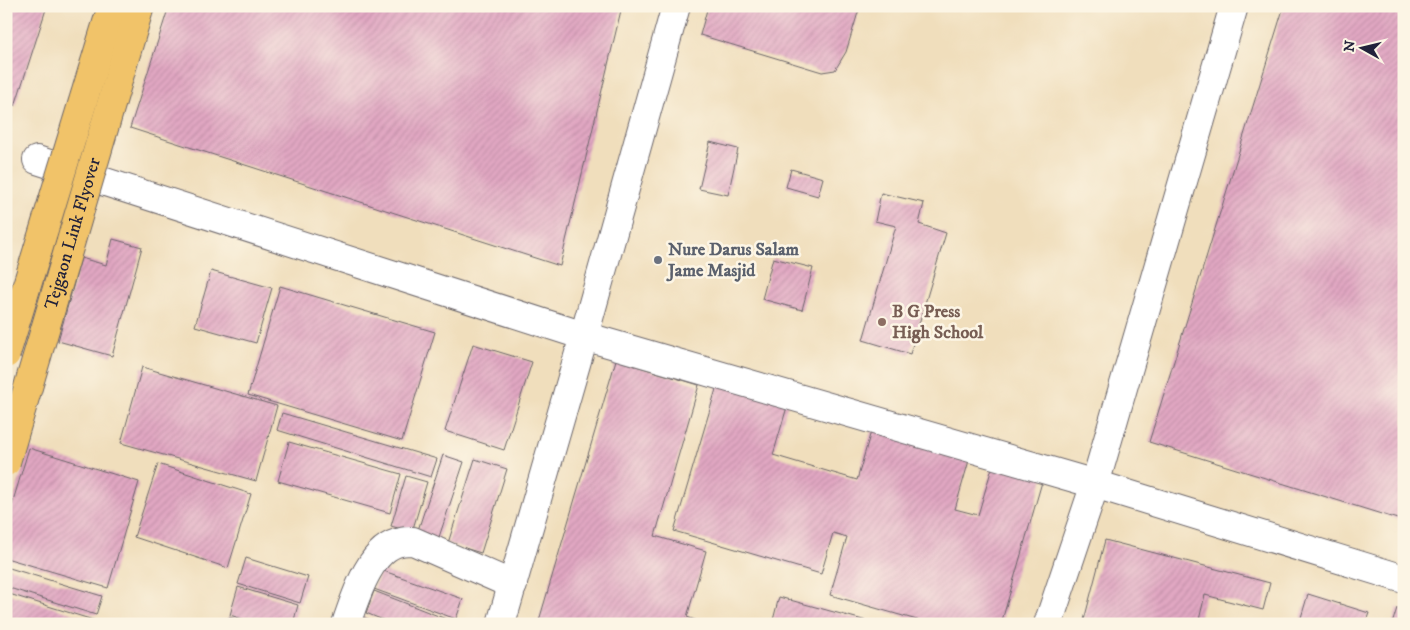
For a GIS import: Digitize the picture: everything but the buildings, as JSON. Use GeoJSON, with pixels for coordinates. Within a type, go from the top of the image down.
{"type":"FeatureCollection","features":[{"type":"Feature","properties":{"kind":"main road","name":"Tejgaon Link Flyover"},"geometry":{"type":"LineString","coordinates":[[6,354],[112,6]]}},
{"type":"Feature","properties":{"kind":"main road","name":"Tejgaon Link Flyover"},"geometry":{"type":"LineString","coordinates":[[6,462],[140,6]]}},
{"type":"Feature","properties":{"kind":"street"},"geometry":{"type":"LineString","coordinates":[[501,624],[676,6]]}},
{"type":"Feature","properties":{"kind":"street"},"geometry":{"type":"LineString","coordinates":[[1048,624],[1095,484],[1234,6]]}},
{"type":"Feature","properties":{"kind":"street"},"geometry":{"type":"LineString","coordinates":[[37,160],[584,336],[1095,484],[1404,579]]}},
{"type":"Feature","properties":{"kind":"street"},"geometry":{"type":"LineString","coordinates":[[346,624],[359,585],[375,560],[385,549],[400,542],[413,541],[513,585]]}},
{"type":"Feature","properties":{"kind":"place","name":"Nure Darus Salam Jame Masjid"},"geometry":{"type":"Point","coordinates":[658,260]}},
{"type":"Feature","properties":{"kind":"place","name":"B G Press High School"},"geometry":{"type":"Point","coordinates":[882,322]}}]}
